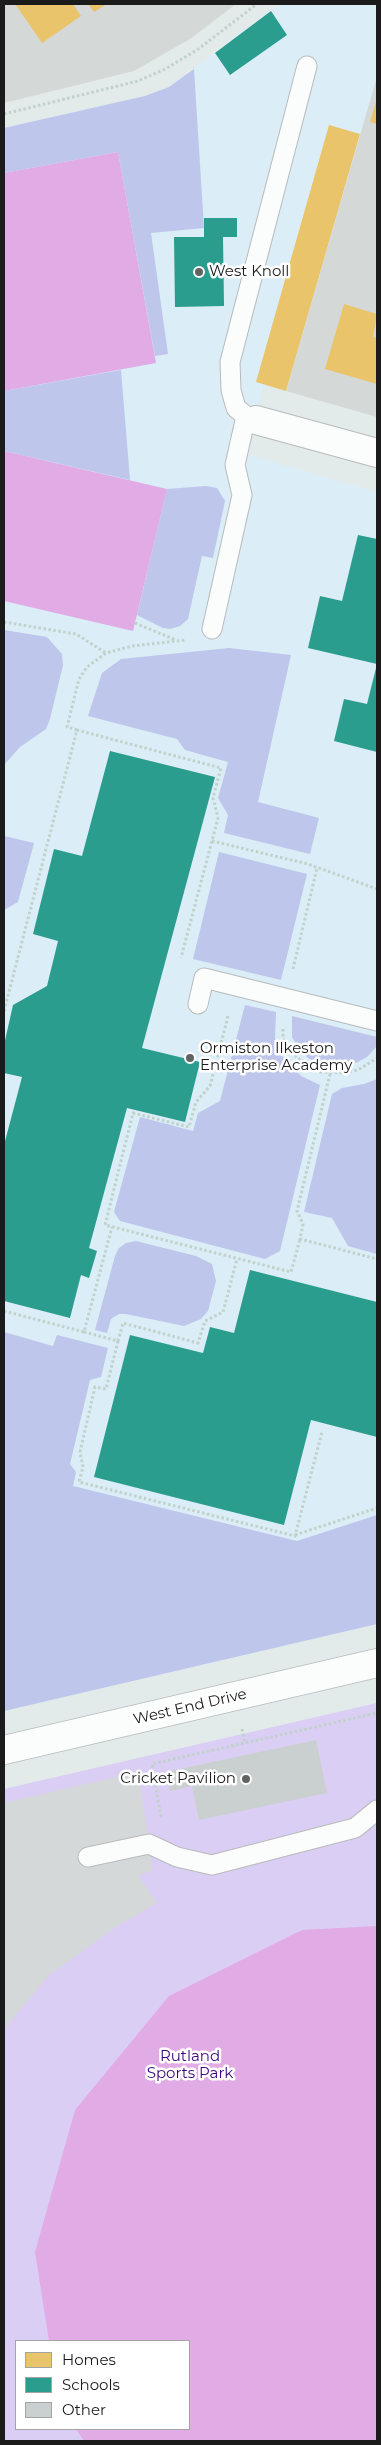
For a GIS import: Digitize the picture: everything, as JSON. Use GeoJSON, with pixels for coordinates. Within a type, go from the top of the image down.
{"type":"FeatureCollection","features":[{"type":"Feature","properties":{"kind":"street"},"geometry":{"type":"LineString","coordinates":[[251,418],[377,454]]}},
{"type":"Feature","properties":{"kind":"street","name":"West End Drive"},"geometry":{"type":"LineString","coordinates":[[4,1750],[377,1663]]}},
{"type":"Feature","properties":{"kind":"lane"},"geometry":{"type":"LineString","coordinates":[[212,629],[242,495],[235,465],[251,418],[236,408],[231,390],[230,362],[307,66]]}},
{"type":"Feature","properties":{"kind":"lane"},"geometry":{"type":"LineString","coordinates":[[198,1004],[204,978],[377,1021]]}},
{"type":"Feature","properties":{"kind":"lane"},"geometry":{"type":"LineString","coordinates":[[88,1857],[149,1844],[177,1857],[212,1865],[356,1828],[377,1810]]}},
{"type":"Feature","properties":{"kind":"path"},"geometry":{"type":"LineString","coordinates":[[4,114],[138,81],[165,69],[197,50],[257,4]]}},
{"type":"Feature","properties":{"kind":"path"},"geometry":{"type":"LineString","coordinates":[[4,622],[76,634],[106,653]]}},
{"type":"Feature","properties":{"kind":"path"},"geometry":{"type":"LineString","coordinates":[[135,622],[176,640]]}},
{"type":"Feature","properties":{"kind":"path"},"geometry":{"type":"LineString","coordinates":[[204,978],[177,970],[218,818],[213,798],[222,768],[67,727],[79,679],[87,667],[106,653],[132,646],[176,640],[211,638],[212,629]]}},
{"type":"Feature","properties":{"kind":"path"},"geometry":{"type":"LineString","coordinates":[[4,1011],[77,730]]}},
{"type":"Feature","properties":{"kind":"path"},"geometry":{"type":"LineString","coordinates":[[212,841],[308,864],[377,889]]}},
{"type":"Feature","properties":{"kind":"path"},"geometry":{"type":"LineString","coordinates":[[236,986],[210,1086],[196,1102],[189,1127],[133,1113],[104,1225],[291,1272],[303,1224],[297,1211],[330,1074]]}},
{"type":"Feature","properties":{"kind":"path"},"geometry":{"type":"LineString","coordinates":[[84,1332],[112,1227]]}},
{"type":"Feature","properties":{"kind":"path"},"geometry":{"type":"LineString","coordinates":[[300,1239],[377,1259]]}},
{"type":"Feature","properties":{"kind":"path"},"geometry":{"type":"LineString","coordinates":[[237,1259],[224,1312],[205,1321],[198,1343],[123,1323],[106,1389],[95,1387],[80,1452],[83,1467],[79,1482],[295,1536],[377,1508]]}},
{"type":"Feature","properties":{"kind":"path"},"geometry":{"type":"LineString","coordinates":[[4,1310],[118,1341]]}},
{"type":"Feature","properties":{"kind":"path"},"geometry":{"type":"LineString","coordinates":[[295,1536],[322,1432]]}},
{"type":"Feature","properties":{"kind":"path"},"geometry":{"type":"LineString","coordinates":[[168,1852],[152,1764],[377,1713]]}},
{"type":"Feature","properties":{"kind":"path"},"geometry":{"type":"LineString","coordinates":[[240,1723],[244,1743]]}},
{"type":"Feature","properties":{"kind":"shaded area"},"geometry":{"type":"Polygon","coordinates":[[[4,4],[236,4],[190,39],[134,71],[4,103],[4,4]]]}},
{"type":"Feature","properties":{"kind":"shaded area","name":"Ormiston Ilkeston Enterprise Academy"},"geometry":{"type":"Polygon","coordinates":[[[280,4],[377,4],[377,76],[286,391],[264,385],[249,455],[377,492],[377,1624],[4,1711],[4,128],[145,96],[169,87],[280,4]]]}},
{"type":"Feature","properties":{"kind":"shaded area"},"geometry":{"type":"Polygon","coordinates":[[[194,69],[204,228],[151,233],[168,354],[155,356],[118,152],[4,173],[4,128],[145,96],[169,87],[194,69]]]}},
{"type":"Feature","properties":{"kind":"shaded area"},"geometry":{"type":"Polygon","coordinates":[[[377,76],[377,417],[286,391],[377,76]]]}},
{"type":"Feature","properties":{"kind":"shaded area"},"geometry":{"type":"Polygon","coordinates":[[[121,370],[130,480],[4,451],[4,391],[121,370]]]}},
{"type":"Feature","properties":{"kind":"shaded area"},"geometry":{"type":"Polygon","coordinates":[[[206,486],[217,488],[225,501],[213,558],[202,556],[188,619],[180,626],[170,629],[163,628],[137,615],[167,489],[206,486]]]}},
{"type":"Feature","properties":{"kind":"shaded area"},"geometry":{"type":"Polygon","coordinates":[[[4,630],[47,637],[62,654],[63,665],[46,729],[20,747],[4,765],[4,630]]]}},
{"type":"Feature","properties":{"kind":"shaded area"},"geometry":{"type":"Polygon","coordinates":[[[229,648],[291,655],[258,802],[319,818],[310,854],[224,833],[228,815],[218,798],[228,762],[185,750],[177,739],[88,716],[102,673],[121,659],[229,648]]]}},
{"type":"Feature","properties":{"kind":"shaded area"},"geometry":{"type":"Polygon","coordinates":[[[4,836],[34,843],[18,902],[4,910],[4,836]]]}},
{"type":"Feature","properties":{"kind":"shaded area"},"geometry":{"type":"Polygon","coordinates":[[[219,852],[307,874],[281,980],[193,959],[219,852]]]}},
{"type":"Feature","properties":{"kind":"shaded area"},"geometry":{"type":"Polygon","coordinates":[[[245,1005],[276,1012],[275,1038],[281,1055],[301,1076],[320,1085],[280,1251],[265,1259],[120,1221],[114,1212],[140,1117],[193,1131],[198,1113],[220,1101],[245,1005]]]}},
{"type":"Feature","properties":{"kind":"shaded area"},"geometry":{"type":"Polygon","coordinates":[[[292,1016],[377,1037],[377,1046],[367,1057],[356,1063],[344,1066],[318,1063],[308,1058],[299,1049],[292,1037],[292,1016]]]}},
{"type":"Feature","properties":{"kind":"shaded area"},"geometry":{"type":"Polygon","coordinates":[[[377,1079],[377,1254],[348,1246],[332,1218],[304,1212],[332,1094],[342,1088],[364,1084],[377,1079]]]}},
{"type":"Feature","properties":{"kind":"shaded area"},"geometry":{"type":"Polygon","coordinates":[[[136,1241],[196,1256],[212,1264],[216,1281],[208,1311],[201,1319],[184,1326],[119,1314],[111,1319],[107,1333],[95,1330],[115,1256],[119,1248],[126,1243],[136,1241]]]}},
{"type":"Feature","properties":{"kind":"shaded area"},"geometry":{"type":"Polygon","coordinates":[[[4,1332],[53,1346],[57,1335],[108,1348],[101,1377],[90,1380],[70,1464],[76,1472],[73,1486],[297,1541],[377,1515],[377,1624],[4,1711],[4,1332]]]}},
{"type":"Feature","properties":{"kind":"shaded area"},"geometry":{"type":"Polygon","coordinates":[[[138,1772],[153,1870],[138,1876],[157,1903],[116,1927],[49,1975],[4,2029],[4,1803],[138,1772]]]}},
{"type":"Feature","properties":{"kind":"green space"},"geometry":{"type":"Polygon","coordinates":[[[118,152],[156,363],[4,391],[4,173],[118,152]]]}},
{"type":"Feature","properties":{"kind":"green space"},"geometry":{"type":"Polygon","coordinates":[[[4,451],[167,489],[133,631],[4,601],[4,451]]]}},
{"type":"Feature","properties":{"kind":"green space","name":"Rutland Sports Park"},"geometry":{"type":"Polygon","coordinates":[[[377,1703],[377,2441],[4,2441],[4,1789],[377,1703]]]}},
{"type":"Feature","properties":{"kind":"green space"},"geometry":{"type":"Polygon","coordinates":[[[377,1926],[377,2441],[84,2441],[77,2430],[190,2430],[190,2340],[49,2340],[35,2252],[75,2110],[169,1996],[302,1930],[377,1926]]]}},
{"type":"Feature","properties":{"kind":"building: Homes"},"geometry":{"type":"Polygon","coordinates":[[[15,4],[73,4],[81,16],[42,43],[15,4]]]}},
{"type":"Feature","properties":{"kind":"building: Homes"},"geometry":{"type":"Polygon","coordinates":[[[88,4],[107,4],[94,12],[88,4]]]}},
{"type":"Feature","properties":{"kind":"building: Homes"},"geometry":{"type":"Polygon","coordinates":[[[377,98],[377,124],[370,122],[377,98]]]}},
{"type":"Feature","properties":{"kind":"building: Homes"},"geometry":{"type":"Polygon","coordinates":[[[329,125],[360,134],[286,391],[256,382],[329,125]]]}},
{"type":"Feature","properties":{"kind":"building: Homes"},"geometry":{"type":"Polygon","coordinates":[[[344,304],[377,314],[373,337],[377,338],[377,384],[325,369],[344,304]]]}},
{"type":"Feature","properties":{"kind":"building: Schools"},"geometry":{"type":"Polygon","coordinates":[[[271,11],[287,35],[230,75],[215,53],[271,11]]]}},
{"type":"Feature","properties":{"kind":"building: Schools","name":"West Knoll"},"geometry":{"type":"Polygon","coordinates":[[[204,218],[237,218],[237,237],[223,237],[224,306],[175,307],[174,237],[204,237],[204,218]]]}},
{"type":"Feature","properties":{"kind":"building: Schools"},"geometry":{"type":"Polygon","coordinates":[[[358,535],[377,539],[377,664],[308,648],[320,596],[342,601],[358,535]]]}},
{"type":"Feature","properties":{"kind":"building: Schools"},"geometry":{"type":"Polygon","coordinates":[[[377,664],[377,752],[334,741],[344,699],[367,704],[377,664]]]}},
{"type":"Feature","properties":{"kind":"building: Schools"},"geometry":{"type":"Polygon","coordinates":[[[110,751],[215,777],[142,1048],[200,1062],[185,1122],[127,1108],[89,1248],[97,1251],[89,1278],[81,1275],[70,1318],[4,1301],[4,1145],[22,1077],[4,1073],[4,1045],[13,1005],[47,986],[58,941],[33,934],[54,849],[82,856],[110,751]]]}},
{"type":"Feature","properties":{"kind":"building: Schools"},"geometry":{"type":"Polygon","coordinates":[[[250,1270],[377,1302],[377,1437],[311,1420],[284,1525],[94,1477],[130,1335],[203,1353],[210,1327],[234,1333],[250,1270]]]}},
{"type":"Feature","properties":{"kind":"building: Other","name":"Cricket Pavilion"},"geometry":{"type":"Polygon","coordinates":[[[316,1740],[327,1793],[199,1820],[192,1786],[170,1791],[166,1772],[316,1740]]]}},
{"type":"Feature","properties":{"kind":"place","name":"West Knoll"},"geometry":{"type":"Point","coordinates":[199,272]}},
{"type":"Feature","properties":{"kind":"place","name":"Ormiston Ilkeston Enterprise Academy"},"geometry":{"type":"Point","coordinates":[190,1058]}},
{"type":"Feature","properties":{"kind":"place","name":"Cricket Pavilion"},"geometry":{"type":"Point","coordinates":[246,1779]}}]}
